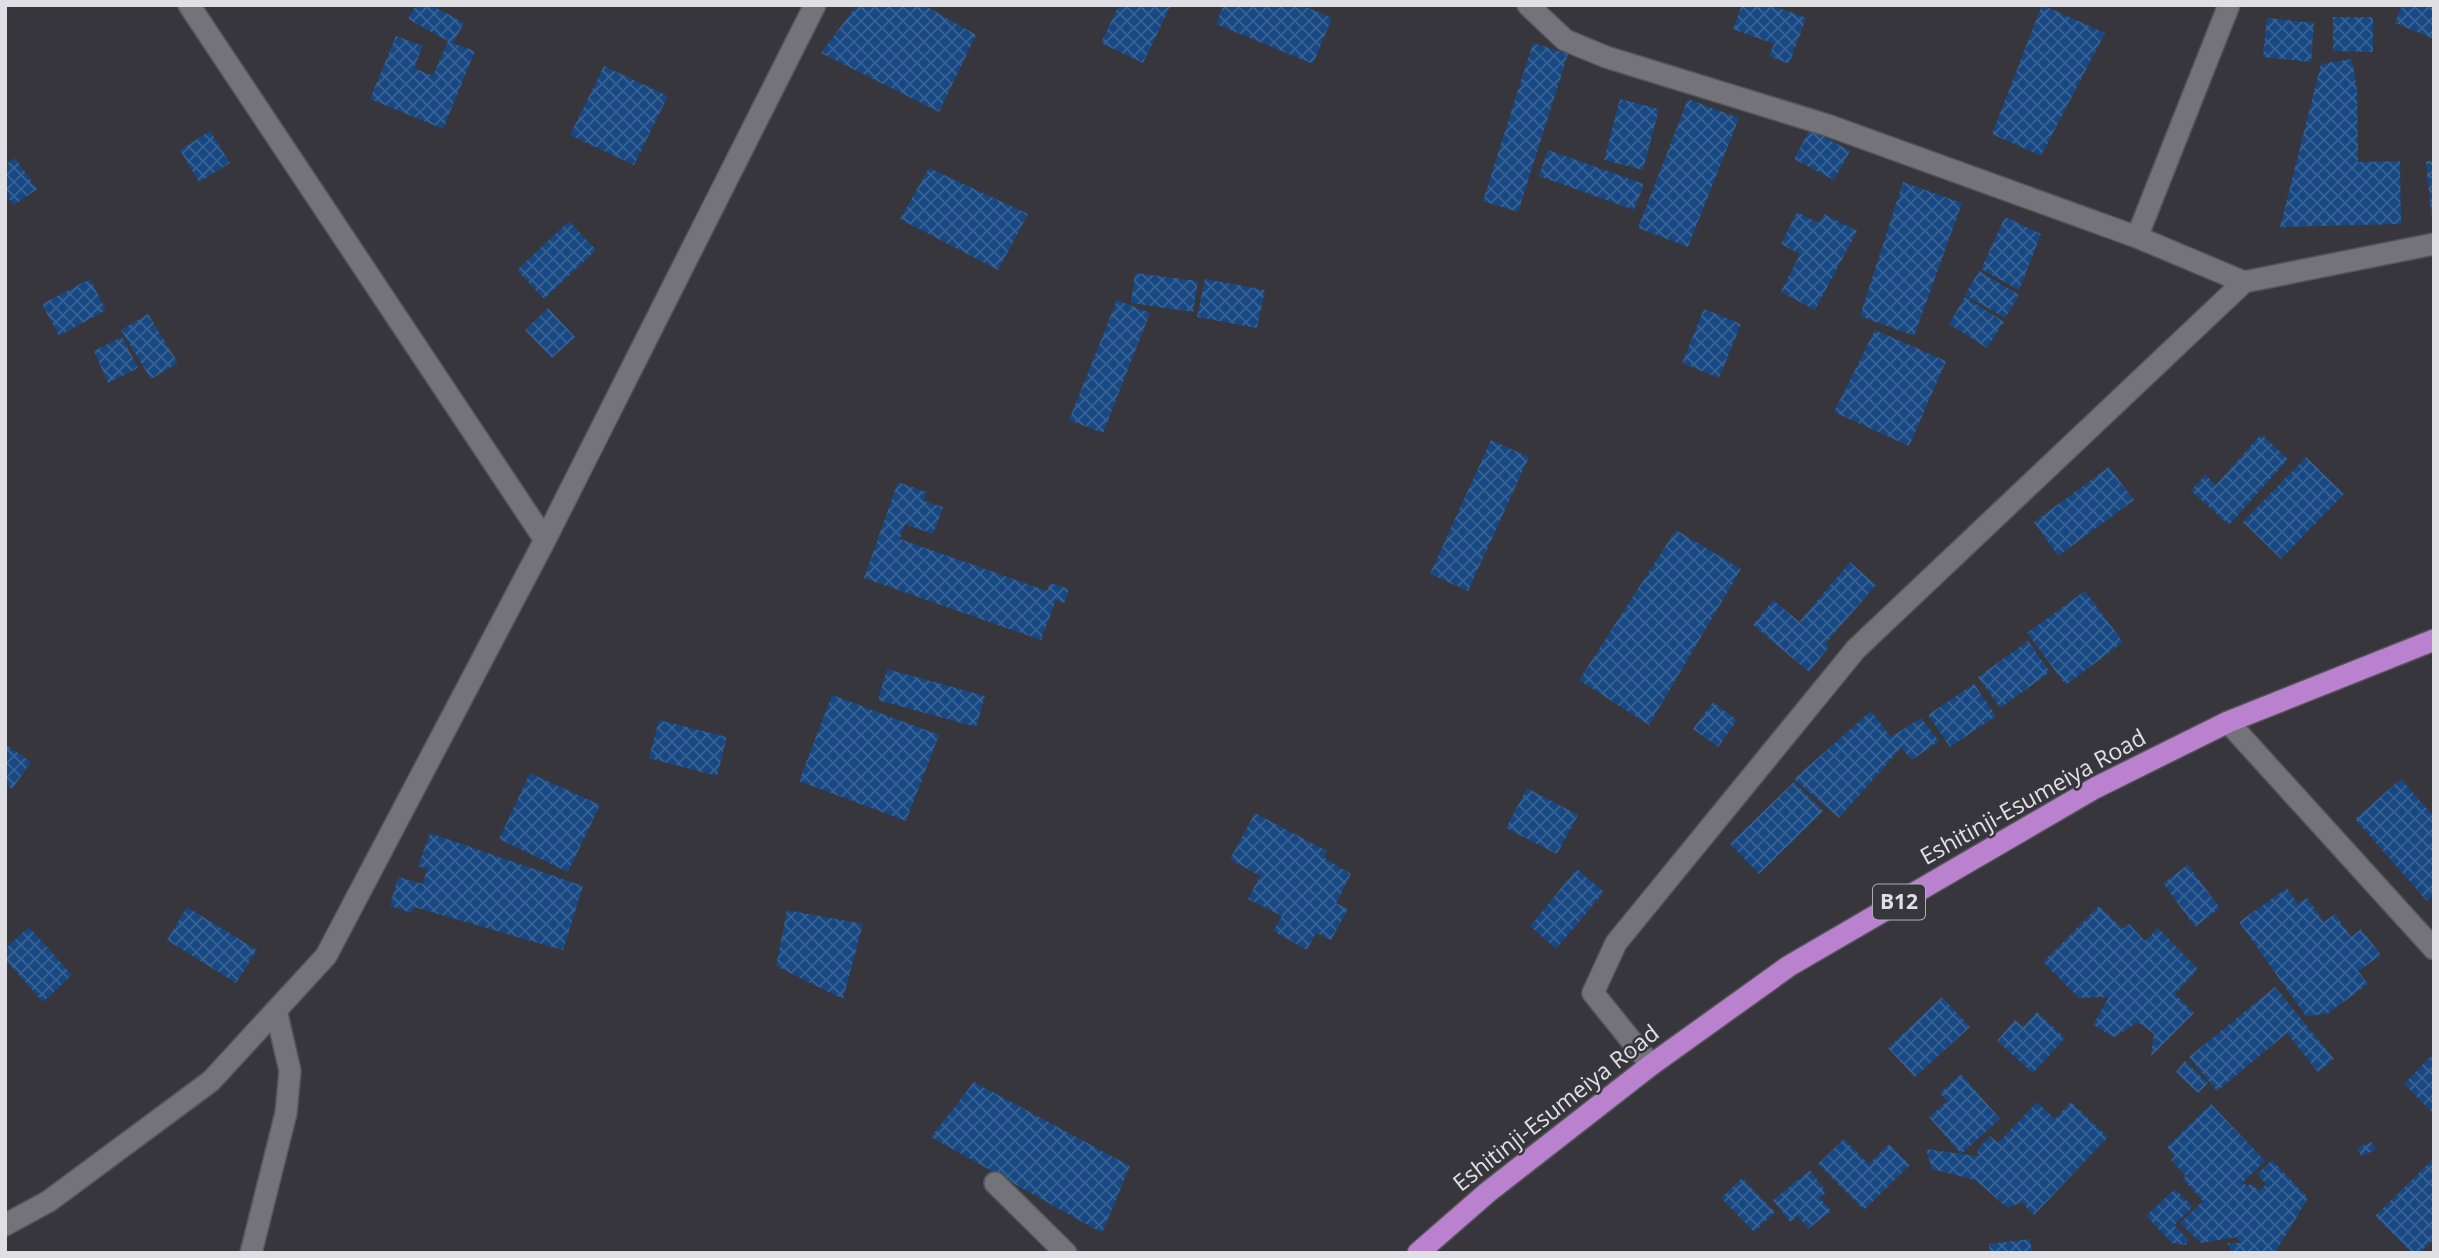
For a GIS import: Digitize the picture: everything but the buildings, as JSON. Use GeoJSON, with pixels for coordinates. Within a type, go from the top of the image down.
{"type":"FeatureCollection","features":[{"type":"Feature","properties":{"kind":"highway","name":"Eshitinji-Esumeiya Road"},"geometry":{"type":"LineString","coordinates":[[1418,1253],[1488,1192],[1651,1065],[1789,966],[2095,788],[2228,722],[2434,640]]}},
{"type":"Feature","properties":{"kind":"street"},"geometry":{"type":"LineString","coordinates":[[189,5],[545,540]]}},
{"type":"Feature","properties":{"kind":"street"},"geometry":{"type":"LineString","coordinates":[[5,1225],[49,1201],[211,1081],[326,956],[545,540],[815,5]]}},
{"type":"Feature","properties":{"kind":"street"},"geometry":{"type":"LineString","coordinates":[[1528,5],[1565,40],[1606,57],[1827,125],[2137,237],[2244,282]]}},
{"type":"Feature","properties":{"kind":"street"},"geometry":{"type":"LineString","coordinates":[[2137,237],[2229,5]]}},
{"type":"Feature","properties":{"kind":"street"},"geometry":{"type":"LineString","coordinates":[[1651,1065],[1593,993],[1616,943],[1856,649],[2244,282],[2434,244]]}},
{"type":"Feature","properties":{"kind":"street"},"geometry":{"type":"LineString","coordinates":[[2228,722],[2434,949]]}},
{"type":"Feature","properties":{"kind":"street"},"geometry":{"type":"LineString","coordinates":[[251,1253],[286,1113],[290,1071],[276,1010]]}},
{"type":"Feature","properties":{"kind":"street"},"geometry":{"type":"LineString","coordinates":[[995,1183],[1066,1253]]}}]}
